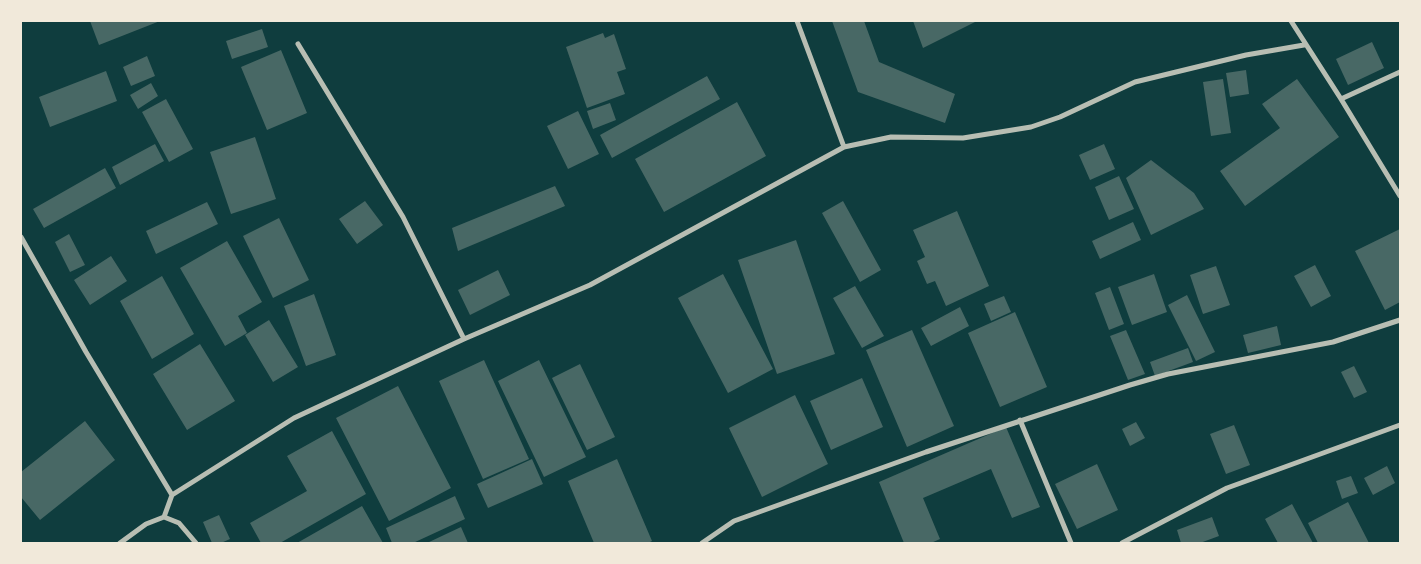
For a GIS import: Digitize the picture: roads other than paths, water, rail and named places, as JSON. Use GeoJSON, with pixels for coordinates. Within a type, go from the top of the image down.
{"type":"FeatureCollection","features":[{"type":"Feature","properties":{"kind":"street"},"geometry":{"type":"LineString","coordinates":[[797,21],[844,147]]}},
{"type":"Feature","properties":{"kind":"street"},"geometry":{"type":"LineString","coordinates":[[1290,21],[1304,45],[1342,99],[1400,196]]}},
{"type":"Feature","properties":{"kind":"street"},"geometry":{"type":"LineString","coordinates":[[298,44],[403,217],[464,339]]}},
{"type":"Feature","properties":{"kind":"street"},"geometry":{"type":"LineString","coordinates":[[164,517],[172,496],[294,418],[464,339],[590,285],[844,147],[891,137],[963,138],[1032,127],[1060,118],[1135,82],[1246,55],[1304,45]]}},
{"type":"Feature","properties":{"kind":"street"},"geometry":{"type":"LineString","coordinates":[[1342,99],[1400,72]]}},
{"type":"Feature","properties":{"kind":"street"},"geometry":{"type":"LineString","coordinates":[[21,237],[86,352],[172,496]]}},
{"type":"Feature","properties":{"kind":"street"},"geometry":{"type":"LineString","coordinates":[[702,543],[734,521],[1020,420],[1168,374],[1334,342],[1400,320]]}},
{"type":"Feature","properties":{"kind":"street"},"geometry":{"type":"LineString","coordinates":[[1020,420],[1071,543]]}},
{"type":"Feature","properties":{"kind":"street"},"geometry":{"type":"LineString","coordinates":[[1122,543],[1227,488],[1400,425]]}},
{"type":"Feature","properties":{"kind":"street"},"geometry":{"type":"LineString","coordinates":[[120,543],[146,524],[164,517],[179,523],[196,543]]}}]}
